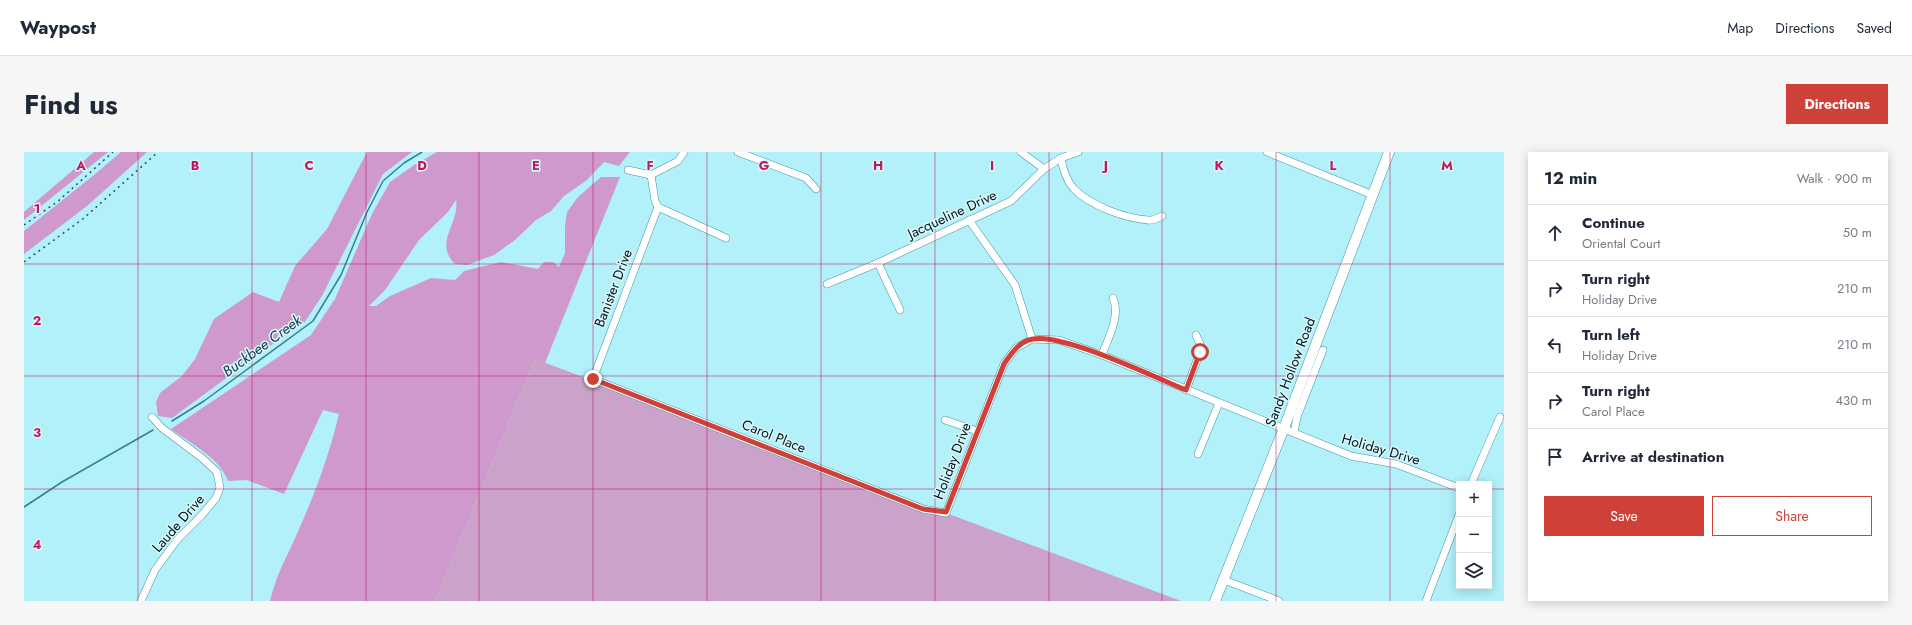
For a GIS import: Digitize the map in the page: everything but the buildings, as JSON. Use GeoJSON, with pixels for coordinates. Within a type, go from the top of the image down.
{"type":"FeatureCollection","features":[{"type":"Feature","properties":{"kind":"street"},"geometry":{"type":"LineString","coordinates":[[628,170],[651,175],[678,161],[684,152]]}},
{"type":"Feature","properties":{"kind":"street"},"geometry":{"type":"LineString","coordinates":[[738,152],[806,178],[816,189]]}},
{"type":"Feature","properties":{"kind":"street"},"geometry":{"type":"LineString","coordinates":[[1021,152],[1044,169]]}},
{"type":"Feature","properties":{"kind":"street","name":"Jacqueline Drive"},"geometry":{"type":"LineString","coordinates":[[827,284],[878,263],[1011,201],[1044,169],[1061,158],[1078,152]]}},
{"type":"Feature","properties":{"kind":"street"},"geometry":{"type":"LineString","coordinates":[[1267,152],[1373,195]]}},
{"type":"Feature","properties":{"kind":"street","name":"Sandy Hollow Road"},"geometry":{"type":"LineString","coordinates":[[1215,601],[1284,428],[1389,152]]}},
{"type":"Feature","properties":{"kind":"street"},"geometry":{"type":"LineString","coordinates":[[1061,158],[1064,175],[1074,189],[1090,202],[1109,211],[1149,221],[1162,216]]}},
{"type":"Feature","properties":{"kind":"street"},"geometry":{"type":"LineString","coordinates":[[651,175],[655,201],[658,207],[726,238]]}},
{"type":"Feature","properties":{"kind":"street","name":"Banister Drive"},"geometry":{"type":"LineString","coordinates":[[593,379],[658,207]]}},
{"type":"Feature","properties":{"kind":"street"},"geometry":{"type":"LineString","coordinates":[[970,220],[1015,285],[1032,339]]}},
{"type":"Feature","properties":{"kind":"street"},"geometry":{"type":"LineString","coordinates":[[878,263],[900,310]]}},
{"type":"Feature","properties":{"kind":"street"},"geometry":{"type":"LineString","coordinates":[[1102,355],[1116,314],[1116,307],[1112,298]]}},
{"type":"Feature","properties":{"kind":"street"},"geometry":{"type":"LineString","coordinates":[[1186,390],[1200,352],[1201,346],[1196,336]]}},
{"type":"Feature","properties":{"kind":"street","name":"Holiday Drive"},"geometry":{"type":"LineString","coordinates":[[946,512],[1004,364],[1016,348],[1032,339],[1060,340],[1102,355],[1351,456],[1396,464],[1456,487]]}},
{"type":"Feature","properties":{"kind":"street"},"geometry":{"type":"LineString","coordinates":[[1294,433],[1297,417],[1323,350]]}},
{"type":"Feature","properties":{"kind":"street","name":"Carol Place"},"geometry":{"type":"LineString","coordinates":[[593,379],[923,509],[946,512]]}},
{"type":"Feature","properties":{"kind":"street"},"geometry":{"type":"LineString","coordinates":[[1198,454],[1219,402]]}},
{"type":"Feature","properties":{"kind":"street"},"geometry":{"type":"LineString","coordinates":[[1472,481],[1500,416]]}},
{"type":"Feature","properties":{"kind":"street","name":"Laude Drive"},"geometry":{"type":"LineString","coordinates":[[141,601],[155,570],[177,540],[201,516],[216,498],[220,488],[217,472],[202,458],[162,428],[152,417]]}},
{"type":"Feature","properties":{"kind":"street"},"geometry":{"type":"LineString","coordinates":[[945,420],[977,431]]}},
{"type":"Feature","properties":{"kind":"street"},"geometry":{"type":"LineString","coordinates":[[1426,601],[1458,517]]}},
{"type":"Feature","properties":{"kind":"street"},"geometry":{"type":"LineString","coordinates":[[1224,580],[1279,601]]}},
{"type":"Feature","properties":{"kind":"shaded area"},"geometry":{"type":"Polygon","coordinates":[[[94,152],[108,152],[24,220],[24,212],[94,152]]]}},
{"type":"Feature","properties":{"kind":"shaded area"},"geometry":{"type":"Polygon","coordinates":[[[121,152],[147,152],[87,206],[24,254],[24,231],[121,152]]]}},
{"type":"Feature","properties":{"kind":"shaded area"},"geometry":{"type":"Polygon","coordinates":[[[367,152],[412,152],[383,174],[322,296],[304,323],[282,337],[172,418],[158,416],[156,402],[160,393],[182,376],[195,359],[214,319],[253,292],[279,302],[295,266],[327,229],[367,152]]]}},
{"type":"Feature","properties":{"kind":"shaded area"},"geometry":{"type":"Polygon","coordinates":[[[437,152],[630,152],[619,166],[604,162],[587,180],[564,196],[551,211],[536,220],[515,240],[494,255],[467,265],[455,264],[449,256],[446,248],[456,209],[456,200],[448,212],[419,240],[385,290],[369,306],[376,306],[390,296],[431,278],[455,280],[464,271],[501,262],[538,269],[544,262],[553,262],[559,267],[565,253],[565,226],[567,212],[578,197],[601,177],[620,177],[545,363],[535,359],[435,601],[270,601],[279,573],[312,500],[327,457],[339,414],[323,410],[284,494],[247,480],[228,481],[224,472],[211,458],[171,429],[311,335],[335,299],[372,214],[390,182],[414,165],[437,152]]]}},
{"type":"Feature","properties":{"kind":"shaded area"},"geometry":{"type":"Polygon","coordinates":[[[535,359],[1181,601],[435,601],[535,359]]]}},
{"type":"Feature","properties":{"kind":"waterway","name":"Buckbee Creek"},"geometry":{"type":"LineString","coordinates":[[172,421],[204,401],[313,321],[341,275],[367,212],[383,181],[404,163],[422,152]]}},
{"type":"Feature","properties":{"kind":"waterway"},"geometry":{"type":"LineString","coordinates":[[24,507],[62,482],[153,430]]}},
{"type":"Feature","properties":{"kind":"railway"},"geometry":{"type":"LineString","coordinates":[[24,225],[57,202],[113,152]]}},
{"type":"Feature","properties":{"kind":"railway"},"geometry":{"type":"LineString","coordinates":[[24,262],[84,218],[158,152]]}},
{"type":"Feature","properties":{"kind":"route"},"geometry":{"type":"LineString","coordinates":[[593,379],[923,509],[934,512],[946,512],[1004,364],[1016,348],[1032,339],[1060,340],[1102,355],[1186,390],[1200,352]]}}]}
